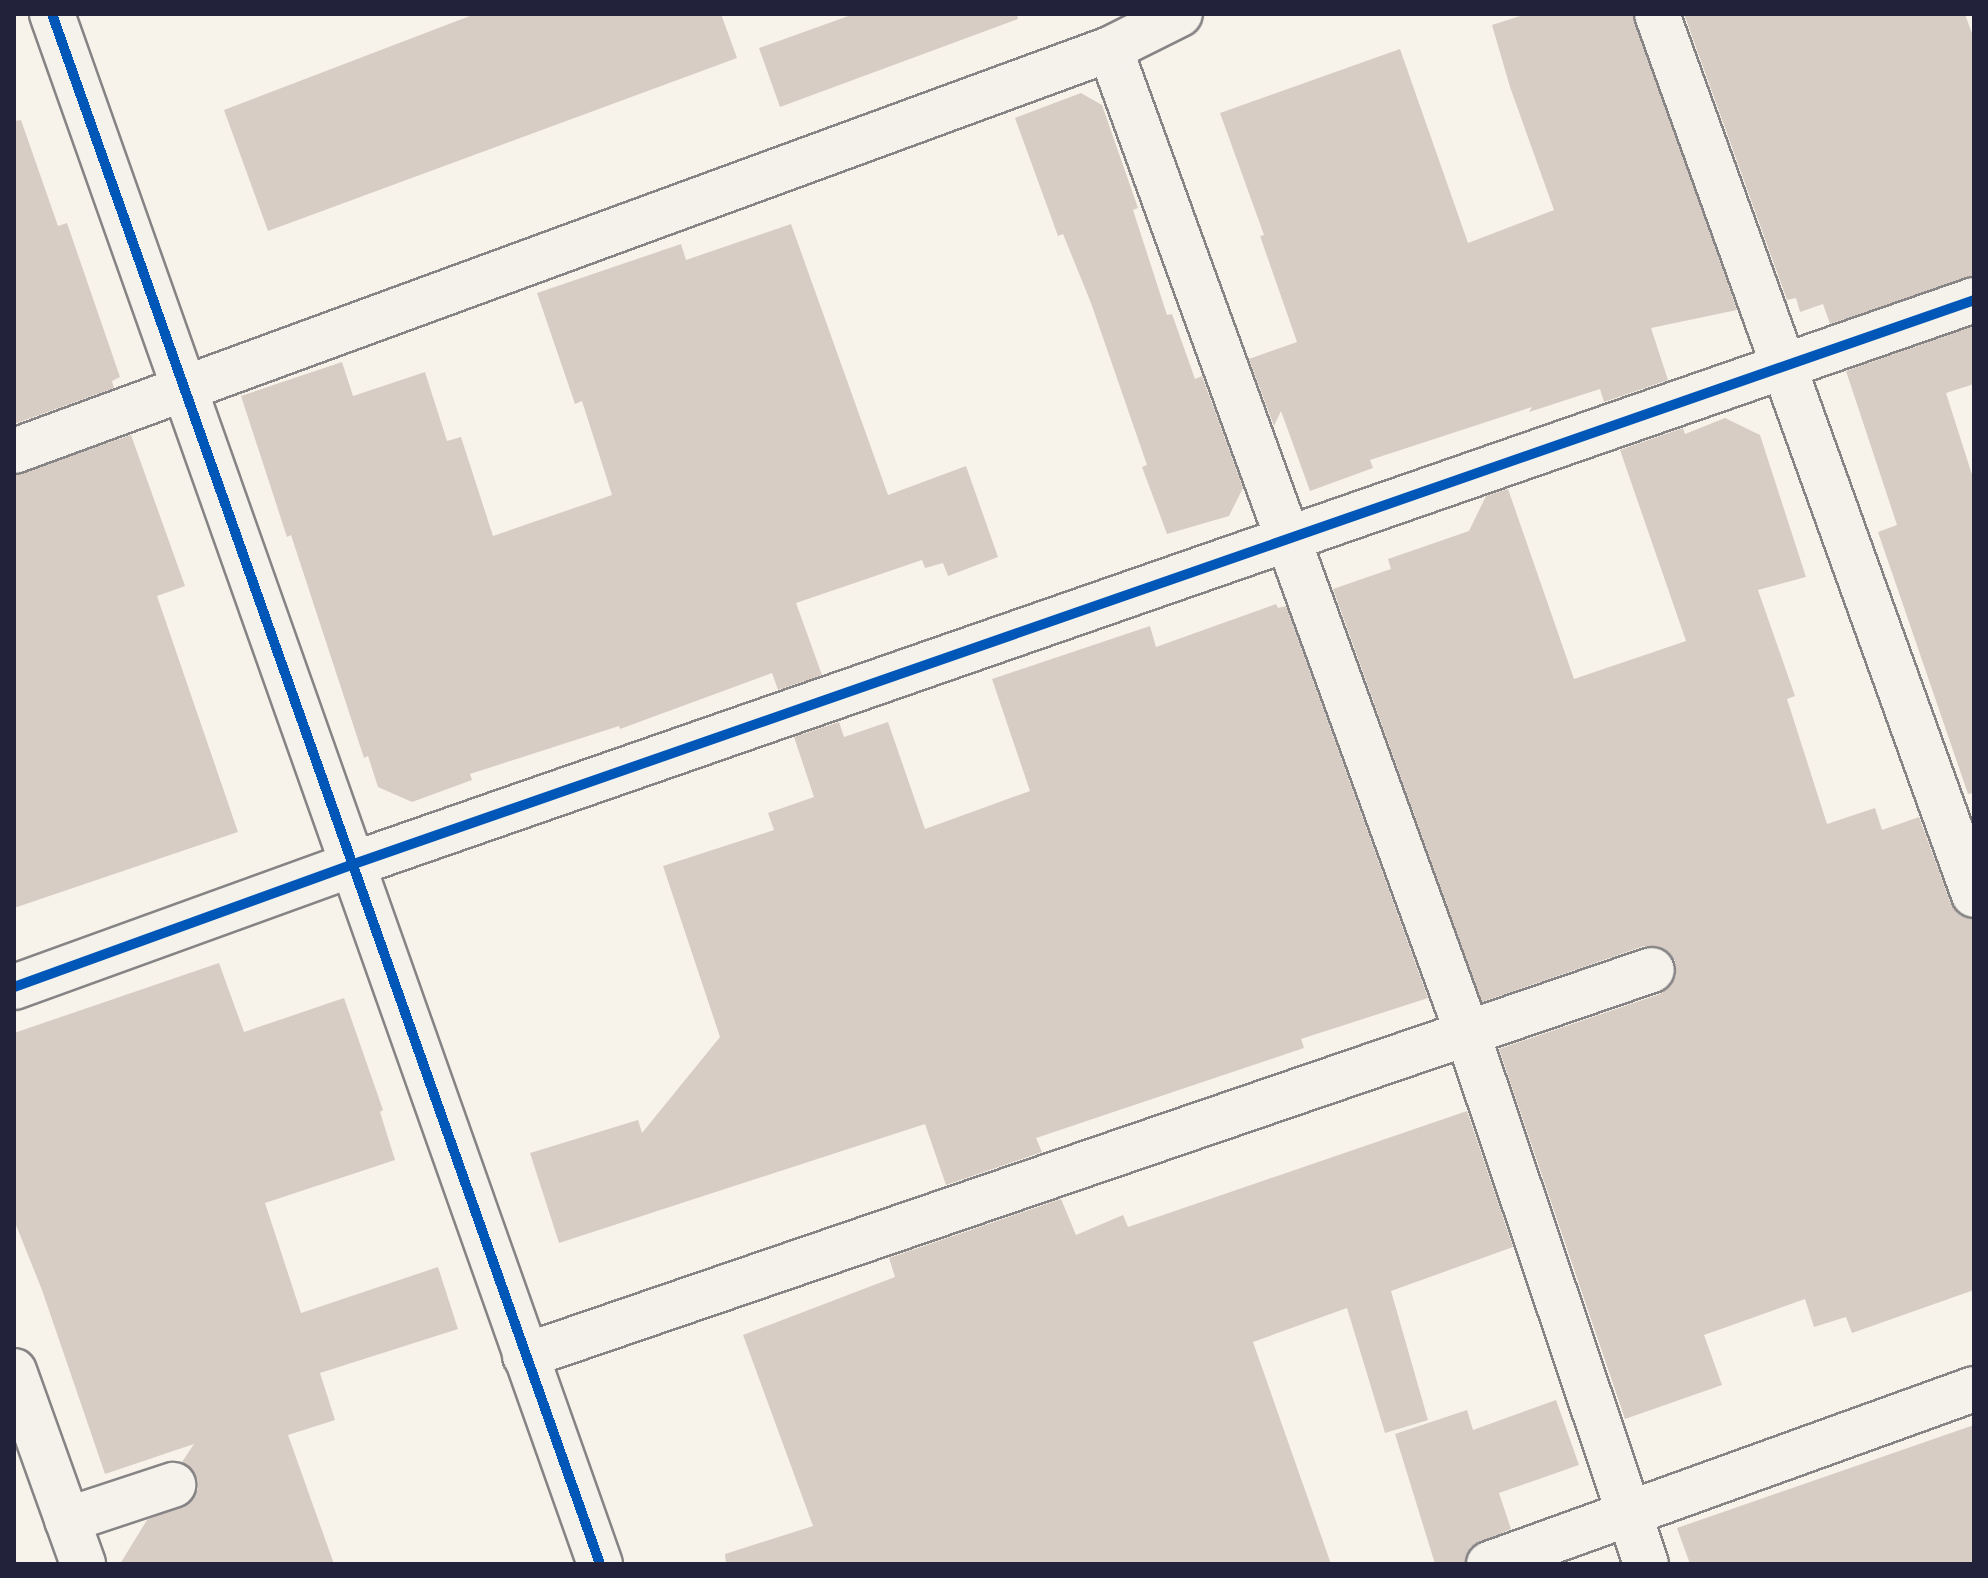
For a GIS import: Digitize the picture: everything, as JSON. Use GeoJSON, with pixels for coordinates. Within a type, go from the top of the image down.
{"type":"FeatureCollection","features":[{"type":"Feature","properties":{"kind":"street"},"geometry":{"type":"LineString","coordinates":[[52,14],[600,1564]]}},
{"type":"Feature","properties":{"kind":"street"},"geometry":{"type":"LineString","coordinates":[[14,451],[1110,49],[1180,14]]}},
{"type":"Feature","properties":{"kind":"street"},"geometry":{"type":"LineString","coordinates":[[1657,14],[1974,895]]}},
{"type":"Feature","properties":{"kind":"street"},"geometry":{"type":"LineString","coordinates":[[1110,49],[1468,1035],[1646,1564]]}},
{"type":"Feature","properties":{"kind":"street"},"geometry":{"type":"LineString","coordinates":[[14,987],[351,865],[1974,300]]}},
{"type":"Feature","properties":{"kind":"street"},"geometry":{"type":"LineString","coordinates":[[525,1356],[1652,970]]}},
{"type":"Feature","properties":{"kind":"street"},"geometry":{"type":"LineString","coordinates":[[14,1371],[83,1564]]}},
{"type":"Feature","properties":{"kind":"street"},"geometry":{"type":"LineString","coordinates":[[1489,1564],[1974,1389]]}},
{"type":"Feature","properties":{"kind":"street"},"geometry":{"type":"LineString","coordinates":[[67,1520],[173,1485]]}},
{"type":"Feature","properties":{"kind":"building"},"geometry":{"type":"Polygon","coordinates":[[[475,14],[721,14],[737,58],[268,231],[224,110],[475,14]]]}},
{"type":"Feature","properties":{"kind":"building"},"geometry":{"type":"Polygon","coordinates":[[[854,14],[1017,14],[1018,19],[780,107],[759,48],[854,14]]]}},
{"type":"Feature","properties":{"kind":"building"},"geometry":{"type":"Polygon","coordinates":[[[1526,14],[1633,14],[1737,310],[1651,328],[1668,380],[1604,402],[1600,389],[1529,412],[1532,407],[1370,460],[1373,468],[1310,491],[1281,411],[1274,426],[1249,359],[1297,342],[1260,236],[1264,235],[1220,113],[1400,49],[1468,243],[1554,210],[1510,87],[1492,25],[1526,14]]]}},
{"type":"Feature","properties":{"kind":"building"},"geometry":{"type":"Polygon","coordinates":[[[1684,14],[1965,14],[1974,39],[1974,276],[1830,324],[1823,304],[1800,312],[1796,298],[1787,300],[1684,14]]]}},
{"type":"Feature","properties":{"kind":"building"},"geometry":{"type":"Polygon","coordinates":[[[1081,93],[1102,105],[1138,208],[1133,210],[1167,315],[1172,314],[1195,379],[1202,376],[1243,488],[1229,516],[1167,534],[1142,467],[1147,465],[1091,303],[1063,234],[1058,236],[1015,118],[1081,93]]]}},
{"type":"Feature","properties":{"kind":"building"},"geometry":{"type":"Polygon","coordinates":[[[21,120],[58,226],[67,223],[120,377],[112,381],[114,388],[14,424],[14,121],[21,120]]]}},
{"type":"Feature","properties":{"kind":"building"},"geometry":{"type":"Polygon","coordinates":[[[791,224],[888,495],[966,466],[998,557],[948,576],[943,563],[925,568],[922,560],[796,603],[822,675],[778,690],[772,673],[620,729],[619,726],[470,774],[472,780],[412,802],[378,787],[368,756],[364,758],[291,535],[287,537],[241,396],[342,362],[353,396],[425,372],[447,441],[461,437],[493,536],[612,495],[582,401],[575,404],[537,293],[681,244],[686,260],[791,224]]]}},
{"type":"Feature","properties":{"kind":"building"},"geometry":{"type":"Polygon","coordinates":[[[1974,326],[1974,384],[1946,393],[1974,481],[1974,793],[1968,794],[1878,532],[1897,525],[1846,371],[1974,326]]]}},
{"type":"Feature","properties":{"kind":"building"},"geometry":{"type":"Polygon","coordinates":[[[1725,418],[1760,435],[1806,577],[1758,590],[1795,696],[1787,699],[1827,824],[1875,808],[1882,830],[1919,817],[1951,904],[1959,915],[1974,919],[1974,1290],[1852,1333],[1846,1317],[1814,1327],[1805,1299],[1704,1335],[1722,1385],[1625,1419],[1499,1049],[1660,994],[1670,987],[1676,976],[1675,961],[1669,952],[1658,946],[1644,946],[1482,1002],[1333,589],[1391,569],[1388,559],[1469,531],[1486,496],[1508,489],[1574,679],[1686,641],[1620,450],[1683,428],[1685,434],[1725,418]]]}},
{"type":"Feature","properties":{"kind":"building"},"geometry":{"type":"Polygon","coordinates":[[[131,435],[185,586],[157,596],[238,832],[14,908],[14,475],[131,435]]]}},
{"type":"Feature","properties":{"kind":"building"},"geometry":{"type":"Polygon","coordinates":[[[1276,604],[1278,608],[1286,606],[1428,998],[1301,1039],[1304,1048],[1036,1138],[1042,1152],[946,1185],[925,1124],[559,1243],[530,1153],[638,1120],[642,1133],[720,1037],[663,866],[774,830],[768,813],[814,797],[794,737],[839,722],[844,737],[888,722],[925,829],[1030,791],[992,679],[1150,626],[1156,647],[1276,604]]]}},
{"type":"Feature","properties":{"kind":"building"},"geometry":{"type":"Polygon","coordinates":[[[219,963],[244,1032],[344,998],[383,1110],[380,1112],[395,1160],[265,1203],[301,1313],[438,1267],[458,1329],[320,1373],[335,1420],[288,1435],[334,1564],[120,1564],[147,1520],[192,1501],[198,1489],[197,1478],[182,1462],[194,1444],[105,1474],[42,1290],[14,1220],[14,1033],[219,963]]]}},
{"type":"Feature","properties":{"kind":"building"},"geometry":{"type":"Polygon","coordinates":[[[1467,1111],[1513,1247],[1391,1291],[1428,1420],[1385,1433],[1347,1308],[1253,1342],[1331,1564],[726,1564],[725,1554],[813,1526],[743,1335],[895,1277],[889,1258],[1061,1199],[1076,1235],[1123,1215],[1128,1227],[1467,1111]]]}},
{"type":"Feature","properties":{"kind":"building"},"geometry":{"type":"Polygon","coordinates":[[[1556,1400],[1579,1465],[1499,1493],[1511,1529],[1470,1547],[1465,1564],[1435,1564],[1395,1434],[1467,1410],[1473,1430],[1556,1400]]]}},
{"type":"Feature","properties":{"kind":"building"},"geometry":{"type":"Polygon","coordinates":[[[1974,1425],[1974,1564],[1690,1564],[1677,1528],[1974,1425]]]}},
{"type":"Feature","properties":{"kind":"cycle path"},"geometry":{"type":"LineString","coordinates":[[52,14],[600,1564]]}},
{"type":"Feature","properties":{"kind":"cycle path"},"geometry":{"type":"LineString","coordinates":[[14,987],[351,865],[1974,300]]}}]}
